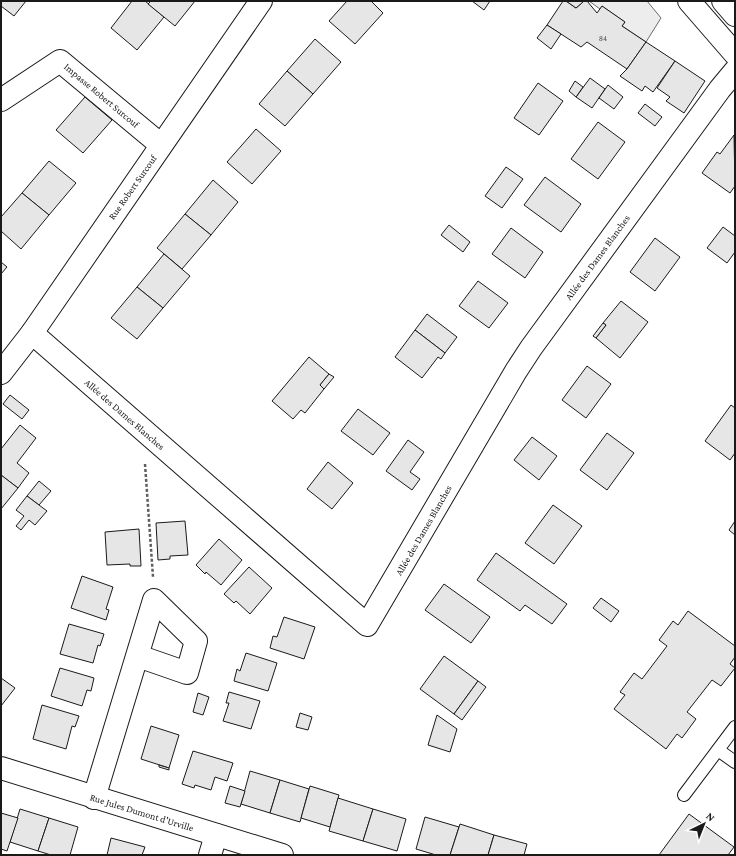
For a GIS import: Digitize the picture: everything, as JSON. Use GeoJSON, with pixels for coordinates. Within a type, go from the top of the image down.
{"type":"FeatureCollection","features":[{"type":"Feature","properties":{"kind":"street","name":"Rue Robert Surcouf"},"geometry":{"type":"LineString","coordinates":[[1,372],[32,333],[261,1]]}},
{"type":"Feature","properties":{"kind":"street"},"geometry":{"type":"LineString","coordinates":[[689,1],[735,54]]}},
{"type":"Feature","properties":{"kind":"street"},"geometry":{"type":"LineString","coordinates":[[722,1],[735,15]]}},
{"type":"Feature","properties":{"kind":"street","name":"Impasse Robert Surcouf"},"geometry":{"type":"LineString","coordinates":[[1,100],[60,60],[161,145]]}},
{"type":"Feature","properties":{"kind":"street","name":"Allée des Dames Blanches"},"geometry":{"type":"LineString","coordinates":[[32,333],[367,625],[531,348],[720,89],[735,71]]}},
{"type":"Feature","properties":{"kind":"street"},"geometry":{"type":"LineString","coordinates":[[94,798],[154,600],[196,641],[187,673],[138,656]]}},
{"type":"Feature","properties":{"kind":"street","name":"Rue Jules Dumont d'Urville"},"geometry":{"type":"LineString","coordinates":[[1,768],[94,798],[213,845],[282,855]]}},
{"type":"Feature","properties":{"kind":"lane"},"geometry":{"type":"LineString","coordinates":[[684,795],[735,728]]}},
{"type":"Feature","properties":{"kind":"lane"},"geometry":{"type":"LineString","coordinates":[[718,750],[735,762]]}},
{"type":"Feature","properties":{"kind":"path"},"geometry":{"type":"LineString","coordinates":[[154,600],[145,463],[158,443]]}},
{"type":"Feature","properties":{"kind":"shaded area"},"geometry":{"type":"Polygon","coordinates":[[[589,1],[647,1],[661,18],[646,42],[622,26],[625,22],[602,6],[600,9],[589,1]]]}},
{"type":"Feature","properties":{"kind":"building"},"geometry":{"type":"Polygon","coordinates":[[[1,1],[26,1],[14,16],[1,6],[1,1]]]}},
{"type":"Feature","properties":{"kind":"building"},"geometry":{"type":"Polygon","coordinates":[[[132,1],[145,1],[164,17],[137,50],[111,28],[132,1]]]}},
{"type":"Feature","properties":{"kind":"building"},"geometry":{"type":"Polygon","coordinates":[[[151,1],[195,1],[175,26],[148,4],[151,1]]]}},
{"type":"Feature","properties":{"kind":"building"},"geometry":{"type":"Polygon","coordinates":[[[347,1],[371,1],[383,13],[355,44],[329,21],[347,1]]]}},
{"type":"Feature","properties":{"kind":"building"},"geometry":{"type":"Polygon","coordinates":[[[472,1],[490,1],[484,10],[472,1]]]}},
{"type":"Feature","properties":{"kind":"building"},"geometry":{"type":"Polygon","coordinates":[[[563,1],[566,1],[576,8],[584,1],[587,1],[597,13],[602,6],[625,22],[622,26],[646,42],[627,69],[587,42],[581,47],[547,25],[563,1]]]}},
{"type":"Feature","properties":{"kind":"building"},"geometry":{"type":"Polygon","coordinates":[[[566,1],[582,1],[583,2],[576,8],[566,1]]]}},
{"type":"Feature","properties":{"kind":"building"},"geometry":{"type":"Polygon","coordinates":[[[547,25],[561,34],[551,49],[537,38],[547,25]]]}},
{"type":"Feature","properties":{"kind":"building"},"geometry":{"type":"Polygon","coordinates":[[[315,39],[341,62],[313,94],[287,71],[315,39]]]}},
{"type":"Feature","properties":{"kind":"building"},"geometry":{"type":"Polygon","coordinates":[[[646,42],[675,61],[653,92],[645,86],[642,91],[620,76],[627,69],[646,42]]]}},
{"type":"Feature","properties":{"kind":"building"},"geometry":{"type":"Polygon","coordinates":[[[675,61],[705,81],[684,113],[666,101],[670,97],[657,88],[675,61]]]}},
{"type":"Feature","properties":{"kind":"building"},"geometry":{"type":"Polygon","coordinates":[[[287,71],[313,94],[285,126],[259,104],[287,71]]]}},
{"type":"Feature","properties":{"kind":"building"},"geometry":{"type":"Polygon","coordinates":[[[590,78],[605,89],[592,108],[576,97],[590,78]]]}},
{"type":"Feature","properties":{"kind":"building"},"geometry":{"type":"Polygon","coordinates":[[[575,81],[583,87],[576,97],[569,91],[575,81]]]}},
{"type":"Feature","properties":{"kind":"building"},"geometry":{"type":"Polygon","coordinates":[[[538,83],[563,101],[539,135],[514,118],[538,83]]]}},
{"type":"Feature","properties":{"kind":"building"},"geometry":{"type":"Polygon","coordinates":[[[608,85],[623,97],[614,109],[599,98],[608,85]]]}},
{"type":"Feature","properties":{"kind":"building"},"geometry":{"type":"Polygon","coordinates":[[[85,97],[112,120],[83,153],[56,130],[85,97]]]}},
{"type":"Feature","properties":{"kind":"building"},"geometry":{"type":"Polygon","coordinates":[[[645,104],[662,117],[655,126],[638,113],[645,104]]]}},
{"type":"Feature","properties":{"kind":"building"},"geometry":{"type":"Polygon","coordinates":[[[598,122],[625,142],[598,179],[571,159],[598,122]]]}},
{"type":"Feature","properties":{"kind":"building"},"geometry":{"type":"Polygon","coordinates":[[[256,129],[281,151],[252,184],[227,162],[256,129]]]}},
{"type":"Feature","properties":{"kind":"building"},"geometry":{"type":"Polygon","coordinates":[[[734,135],[735,186],[730,193],[702,173],[717,152],[720,154],[734,135]]]}},
{"type":"Feature","properties":{"kind":"building"},"geometry":{"type":"Polygon","coordinates":[[[49,161],[76,183],[49,215],[22,193],[49,161]]]}},
{"type":"Feature","properties":{"kind":"building"},"geometry":{"type":"Polygon","coordinates":[[[506,167],[523,179],[502,208],[485,196],[506,167]]]}},
{"type":"Feature","properties":{"kind":"building"},"geometry":{"type":"Polygon","coordinates":[[[545,177],[581,204],[561,232],[524,205],[545,177]]]}},
{"type":"Feature","properties":{"kind":"building"},"geometry":{"type":"Polygon","coordinates":[[[213,180],[238,202],[211,235],[185,214],[213,180]]]}},
{"type":"Feature","properties":{"kind":"building"},"geometry":{"type":"Polygon","coordinates":[[[22,193],[49,215],[21,249],[1,231],[1,217],[22,193]]]}},
{"type":"Feature","properties":{"kind":"building"},"geometry":{"type":"Polygon","coordinates":[[[185,214],[211,235],[182,269],[157,248],[185,214]]]}},
{"type":"Feature","properties":{"kind":"building"},"geometry":{"type":"Polygon","coordinates":[[[449,225],[470,242],[463,252],[441,235],[449,225]]]}},
{"type":"Feature","properties":{"kind":"building"},"geometry":{"type":"Polygon","coordinates":[[[723,227],[735,236],[735,252],[727,263],[707,248],[723,227]]]}},
{"type":"Feature","properties":{"kind":"building"},"geometry":{"type":"Polygon","coordinates":[[[511,228],[543,252],[525,278],[492,254],[511,228]]]}},
{"type":"Feature","properties":{"kind":"building"},"geometry":{"type":"Polygon","coordinates":[[[655,238],[680,257],[655,291],[630,272],[655,238]]]}},
{"type":"Feature","properties":{"kind":"building"},"geometry":{"type":"Polygon","coordinates":[[[164,254],[190,276],[163,308],[137,287],[164,254]]]}},
{"type":"Feature","properties":{"kind":"building"},"geometry":{"type":"Polygon","coordinates":[[[1,262],[7,267],[1,274],[1,262]]]}},
{"type":"Feature","properties":{"kind":"building"},"geometry":{"type":"Polygon","coordinates":[[[478,281],[508,303],[489,328],[459,306],[478,281]]]}},
{"type":"Feature","properties":{"kind":"building"},"geometry":{"type":"Polygon","coordinates":[[[137,287],[163,308],[137,339],[111,318],[137,287]]]}},
{"type":"Feature","properties":{"kind":"building"},"geometry":{"type":"Polygon","coordinates":[[[621,301],[648,322],[620,358],[596,338],[606,325],[603,323],[621,301]]]}},
{"type":"Feature","properties":{"kind":"building"},"geometry":{"type":"Polygon","coordinates":[[[427,314],[457,337],[445,353],[415,330],[427,314]]]}},
{"type":"Feature","properties":{"kind":"building"},"geometry":{"type":"Polygon","coordinates":[[[603,323],[606,325],[596,338],[593,336],[603,323]]]}},
{"type":"Feature","properties":{"kind":"building"},"geometry":{"type":"Polygon","coordinates":[[[415,330],[445,353],[441,359],[438,357],[422,378],[395,357],[415,330]]]}},
{"type":"Feature","properties":{"kind":"building"},"geometry":{"type":"Polygon","coordinates":[[[309,357],[329,374],[320,385],[324,389],[305,413],[301,410],[293,419],[272,401],[309,357]]]}},
{"type":"Feature","properties":{"kind":"building"},"geometry":{"type":"Polygon","coordinates":[[[587,366],[611,384],[586,418],[562,400],[587,366]]]}},
{"type":"Feature","properties":{"kind":"building"},"geometry":{"type":"Polygon","coordinates":[[[329,374],[334,377],[324,389],[320,385],[329,374]]]}},
{"type":"Feature","properties":{"kind":"building"},"geometry":{"type":"Polygon","coordinates":[[[10,395],[29,410],[22,419],[3,404],[10,395]]]}},
{"type":"Feature","properties":{"kind":"building"},"geometry":{"type":"Polygon","coordinates":[[[731,405],[735,408],[735,453],[730,460],[705,441],[731,405]]]}},
{"type":"Feature","properties":{"kind":"building"},"geometry":{"type":"Polygon","coordinates":[[[358,409],[390,433],[373,455],[341,431],[358,409]]]}},
{"type":"Feature","properties":{"kind":"building"},"geometry":{"type":"Polygon","coordinates":[[[20,425],[36,438],[17,463],[29,473],[18,488],[1,475],[1,449],[20,425]]]}},
{"type":"Feature","properties":{"kind":"building"},"geometry":{"type":"Polygon","coordinates":[[[607,433],[634,453],[607,490],[580,470],[607,433]]]}},
{"type":"Feature","properties":{"kind":"building"},"geometry":{"type":"Polygon","coordinates":[[[532,437],[557,456],[539,480],[514,460],[532,437]]]}},
{"type":"Feature","properties":{"kind":"building"},"geometry":{"type":"Polygon","coordinates":[[[408,440],[424,452],[410,472],[420,479],[412,490],[386,471],[408,440]]]}},
{"type":"Feature","properties":{"kind":"building"},"geometry":{"type":"Polygon","coordinates":[[[328,462],[353,483],[332,509],[307,489],[328,462]]]}},
{"type":"Feature","properties":{"kind":"building"},"geometry":{"type":"Polygon","coordinates":[[[1,475],[18,488],[1,509],[1,475]]]}},
{"type":"Feature","properties":{"kind":"building"},"geometry":{"type":"Polygon","coordinates":[[[39,481],[51,491],[39,505],[27,496],[39,481]]]}},
{"type":"Feature","properties":{"kind":"building"},"geometry":{"type":"Polygon","coordinates":[[[27,496],[47,511],[35,525],[29,520],[21,530],[16,526],[24,516],[16,510],[27,496]]]}},
{"type":"Feature","properties":{"kind":"building"},"geometry":{"type":"Polygon","coordinates":[[[553,505],[582,526],[554,564],[525,543],[553,505]]]}},
{"type":"Feature","properties":{"kind":"building"},"geometry":{"type":"Polygon","coordinates":[[[185,521],[188,555],[170,556],[170,559],[158,560],[156,523],[185,521]]]}},
{"type":"Feature","properties":{"kind":"building"},"geometry":{"type":"Polygon","coordinates":[[[735,521],[735,535],[729,530],[735,521]]]}},
{"type":"Feature","properties":{"kind":"building"},"geometry":{"type":"Polygon","coordinates":[[[139,529],[141,566],[130,566],[130,564],[107,565],[105,532],[139,529]]]}},
{"type":"Feature","properties":{"kind":"building"},"geometry":{"type":"Polygon","coordinates":[[[219,539],[242,560],[221,585],[206,572],[205,574],[196,565],[219,539]]]}},
{"type":"Feature","properties":{"kind":"building"},"geometry":{"type":"Polygon","coordinates":[[[496,553],[567,604],[552,624],[525,605],[520,611],[477,580],[496,553]]]}},
{"type":"Feature","properties":{"kind":"building"},"geometry":{"type":"Polygon","coordinates":[[[249,567],[272,588],[250,614],[236,601],[234,603],[224,594],[249,567]]]}},
{"type":"Feature","properties":{"kind":"building"},"geometry":{"type":"Polygon","coordinates":[[[82,576],[113,587],[106,609],[109,610],[106,620],[71,608],[82,576]]]}},
{"type":"Feature","properties":{"kind":"building"},"geometry":{"type":"Polygon","coordinates":[[[444,584],[490,617],[471,643],[425,610],[444,584]]]}},
{"type":"Feature","properties":{"kind":"building"},"geometry":{"type":"Polygon","coordinates":[[[601,598],[619,611],[611,622],[593,608],[601,598]]]}},
{"type":"Feature","properties":{"kind":"building"},"geometry":{"type":"Polygon","coordinates":[[[688,611],[735,646],[735,657],[730,664],[735,668],[721,686],[712,680],[687,712],[696,719],[682,738],[677,734],[666,749],[614,709],[625,695],[620,692],[634,673],[642,679],[667,646],[659,640],[673,621],[678,625],[688,611]]]}},
{"type":"Feature","properties":{"kind":"building"},"geometry":{"type":"Polygon","coordinates":[[[284,617],[315,627],[304,659],[270,648],[273,636],[277,637],[284,617]]]}},
{"type":"Feature","properties":{"kind":"building"},"geometry":{"type":"Polygon","coordinates":[[[69,624],[104,634],[100,646],[98,645],[93,663],[60,654],[69,624]]]}},
{"type":"Feature","properties":{"kind":"building"},"geometry":{"type":"Polygon","coordinates":[[[246,653],[277,663],[268,691],[234,681],[237,669],[240,671],[246,653]]]}},
{"type":"Feature","properties":{"kind":"building"},"geometry":{"type":"Polygon","coordinates":[[[444,656],[478,681],[454,714],[420,689],[444,656]]]}},
{"type":"Feature","properties":{"kind":"building"},"geometry":{"type":"Polygon","coordinates":[[[60,668],[94,678],[91,691],[87,690],[82,706],[51,696],[60,668]]]}},
{"type":"Feature","properties":{"kind":"building"},"geometry":{"type":"Polygon","coordinates":[[[1,678],[15,688],[1,706],[1,678]]]}},
{"type":"Feature","properties":{"kind":"building"},"geometry":{"type":"Polygon","coordinates":[[[478,681],[486,687],[462,720],[454,714],[478,681]]]}},
{"type":"Feature","properties":{"kind":"building"},"geometry":{"type":"Polygon","coordinates":[[[229,692],[260,701],[251,729],[223,721],[229,703],[226,703],[229,692]]]}},
{"type":"Feature","properties":{"kind":"building"},"geometry":{"type":"Polygon","coordinates":[[[198,693],[209,697],[203,715],[193,712],[198,693]]]}},
{"type":"Feature","properties":{"kind":"building"},"geometry":{"type":"Polygon","coordinates":[[[42,705],[79,716],[75,727],[72,726],[66,749],[33,739],[42,705]]]}},
{"type":"Feature","properties":{"kind":"building"},"geometry":{"type":"Polygon","coordinates":[[[300,713],[312,717],[308,730],[296,727],[300,713]]]}},
{"type":"Feature","properties":{"kind":"building"},"geometry":{"type":"Polygon","coordinates":[[[437,715],[457,729],[450,752],[428,745],[437,715]]]}},
{"type":"Feature","properties":{"kind":"building"},"geometry":{"type":"Polygon","coordinates":[[[151,726],[179,735],[169,768],[141,759],[151,726]]]}},
{"type":"Feature","properties":{"kind":"building"},"geometry":{"type":"Polygon","coordinates":[[[193,751],[233,763],[227,781],[215,777],[211,790],[195,785],[194,788],[182,784],[193,751]]]}},
{"type":"Feature","properties":{"kind":"building"},"geometry":{"type":"Polygon","coordinates":[[[159,765],[169,768],[169,770],[159,767],[159,765]]]}},
{"type":"Feature","properties":{"kind":"building"},"geometry":{"type":"Polygon","coordinates":[[[250,771],[280,780],[270,813],[241,804],[250,771]]]}},
{"type":"Feature","properties":{"kind":"building"},"geometry":{"type":"Polygon","coordinates":[[[280,780],[309,789],[300,822],[270,813],[280,780]]]}},
{"type":"Feature","properties":{"kind":"building"},"geometry":{"type":"Polygon","coordinates":[[[230,786],[245,791],[240,807],[225,803],[230,786]]]}},
{"type":"Feature","properties":{"kind":"building"},"geometry":{"type":"Polygon","coordinates":[[[310,786],[339,795],[330,827],[301,818],[310,786]]]}},
{"type":"Feature","properties":{"kind":"building"},"geometry":{"type":"Polygon","coordinates":[[[338,798],[373,809],[363,841],[329,831],[338,798]]]}},
{"type":"Feature","properties":{"kind":"building"},"geometry":{"type":"Polygon","coordinates":[[[20,809],[49,818],[38,851],[10,842],[20,809]]]}},
{"type":"Feature","properties":{"kind":"building"},"geometry":{"type":"Polygon","coordinates":[[[373,809],[406,819],[397,851],[363,841],[373,809]]]}},
{"type":"Feature","properties":{"kind":"building"},"geometry":{"type":"Polygon","coordinates":[[[1,813],[18,818],[7,851],[1,849],[1,813]]]}},
{"type":"Feature","properties":{"kind":"building"},"geometry":{"type":"Polygon","coordinates":[[[689,814],[734,847],[728,855],[659,855],[689,814]]]}},
{"type":"Feature","properties":{"kind":"building"},"geometry":{"type":"Polygon","coordinates":[[[425,817],[459,827],[450,855],[436,855],[416,849],[425,817]]]}},
{"type":"Feature","properties":{"kind":"building"},"geometry":{"type":"Polygon","coordinates":[[[49,818],[78,827],[70,855],[51,855],[38,851],[49,818]]]}},
{"type":"Feature","properties":{"kind":"building"},"geometry":{"type":"Polygon","coordinates":[[[460,824],[494,835],[488,855],[450,855],[460,824]]]}},
{"type":"Feature","properties":{"kind":"building"},"geometry":{"type":"Polygon","coordinates":[[[494,835],[527,844],[524,855],[488,855],[494,835]]]}},
{"type":"Feature","properties":{"kind":"building"},"geometry":{"type":"Polygon","coordinates":[[[111,838],[145,847],[142,855],[107,855],[111,838]]]}}]}
